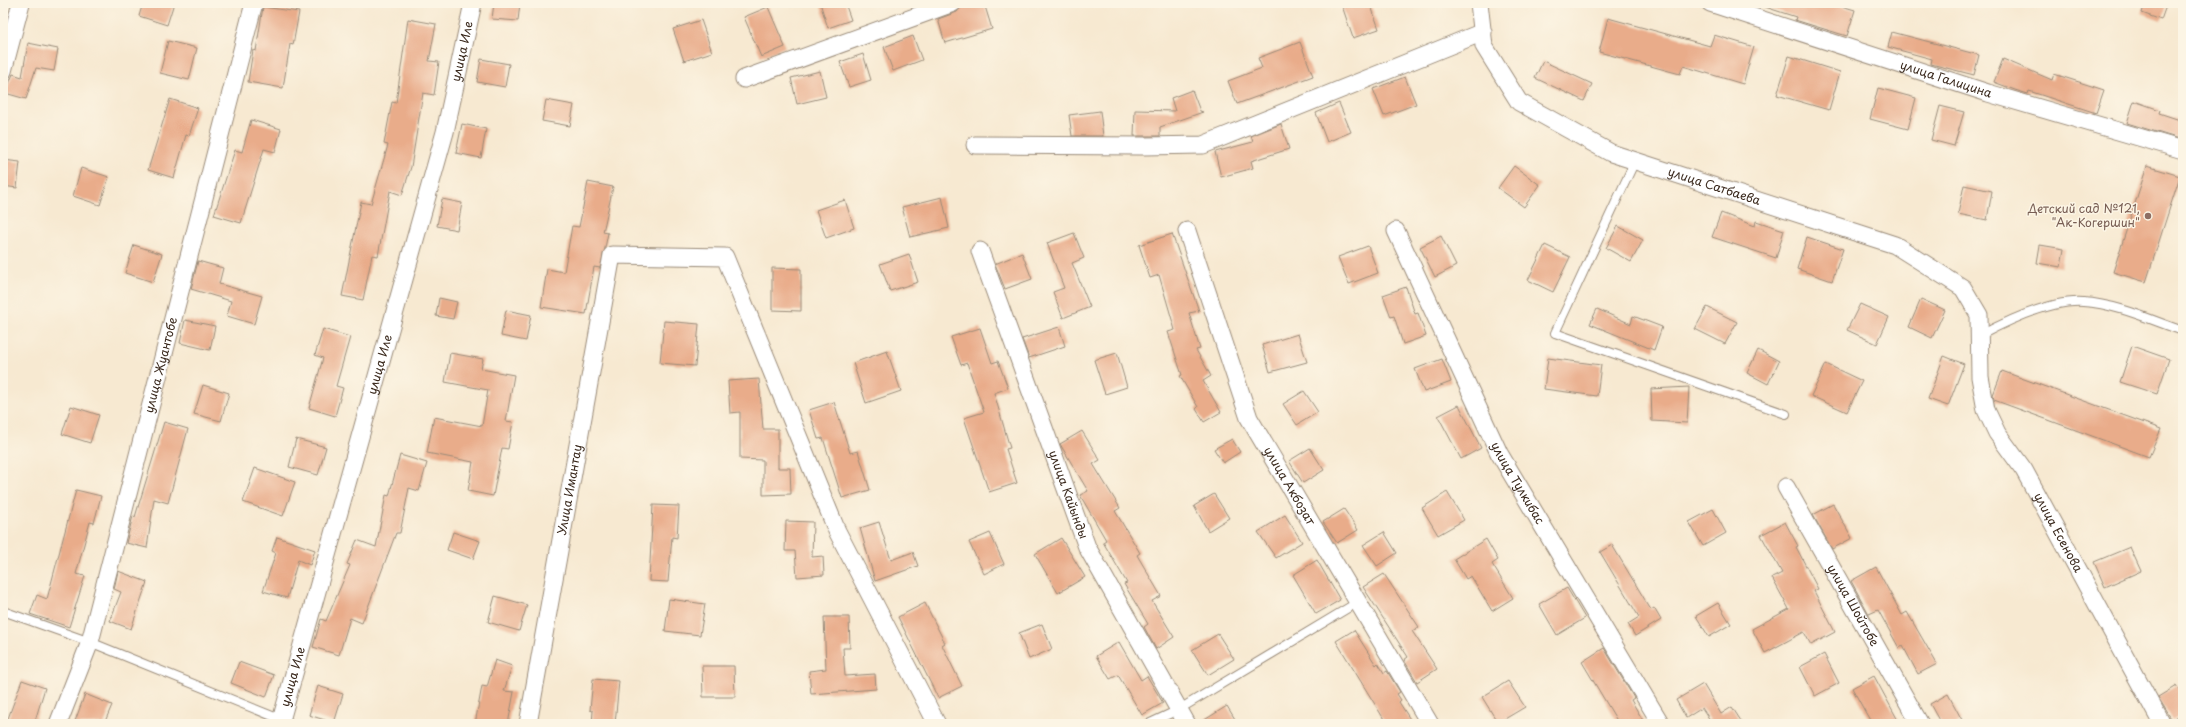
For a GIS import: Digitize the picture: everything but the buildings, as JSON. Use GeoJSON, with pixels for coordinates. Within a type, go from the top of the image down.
{"type":"FeatureCollection","features":[{"type":"Feature","properties":{"kind":"street"},"geometry":{"type":"LineString","coordinates":[[3,71],[21,3]]}},
{"type":"Feature","properties":{"kind":"street","name":"улица Жуантобе"},"geometry":{"type":"LineString","coordinates":[[58,724],[90,642],[254,3]]}},
{"type":"Feature","properties":{"kind":"street","name":"улица Иле"},"geometry":{"type":"LineString","coordinates":[[284,723],[445,132],[473,3]]}},
{"type":"Feature","properties":{"kind":"street"},"geometry":{"type":"LineString","coordinates":[[744,79],[953,3]]}},
{"type":"Feature","properties":{"kind":"street","name":"улица Сатбаева"},"geometry":{"type":"LineString","coordinates":[[1479,3],[1484,46],[1519,102],[1612,153],[1896,245],[1964,288],[1979,315],[1979,336]]}},
{"type":"Feature","properties":{"kind":"street","name":"улица Галицина"},"geometry":{"type":"LineString","coordinates":[[1710,3],[1988,93],[2183,150]]}},
{"type":"Feature","properties":{"kind":"street"},"geometry":{"type":"LineString","coordinates":[[975,145],[1203,145],[1483,32]]}},
{"type":"Feature","properties":{"kind":"street","name":"улица Акбозат"},"geometry":{"type":"LineString","coordinates":[[1188,231],[1249,418],[1430,724]]}},
{"type":"Feature","properties":{"kind":"street","name":"улица Тулкибас"},"geometry":{"type":"LineString","coordinates":[[1396,231],[1499,453],[1661,724]]}},
{"type":"Feature","properties":{"kind":"street","name":"улица Кайынды"},"geometry":{"type":"LineString","coordinates":[[980,251],[1087,547],[1182,717]]}},
{"type":"Feature","properties":{"kind":"street","name":"Улица Имантау"},"geometry":{"type":"LineString","coordinates":[[528,724],[612,255],[725,257],[837,531],[936,724]]}},
{"type":"Feature","properties":{"kind":"street","name":"улица Есенова"},"geometry":{"type":"LineString","coordinates":[[1979,336],[1980,377],[1986,410],[1997,434],[2024,470],[2162,724]]}},
{"type":"Feature","properties":{"kind":"street","name":"улица Шойтобе"},"geometry":{"type":"LineString","coordinates":[[1786,487],[1920,724]]}},
{"type":"Feature","properties":{"kind":"lane"},"geometry":{"type":"LineString","coordinates":[[1635,161],[1555,334],[1786,414]]}},
{"type":"Feature","properties":{"kind":"lane"},"geometry":{"type":"LineString","coordinates":[[1979,336],[1997,327],[2060,303],[2083,302],[2129,311],[2183,331]]}},
{"type":"Feature","properties":{"kind":"lane"},"geometry":{"type":"LineString","coordinates":[[1148,724],[1182,717],[1358,602]]}},
{"type":"Feature","properties":{"kind":"lane"},"geometry":{"type":"LineString","coordinates":[[3,611],[90,642],[284,723]]}},
{"type":"Feature","properties":{"kind":"place","name":"Детский сад №121, \"Ак-Когершин\""},"geometry":{"type":"Point","coordinates":[2148,216]}}]}
